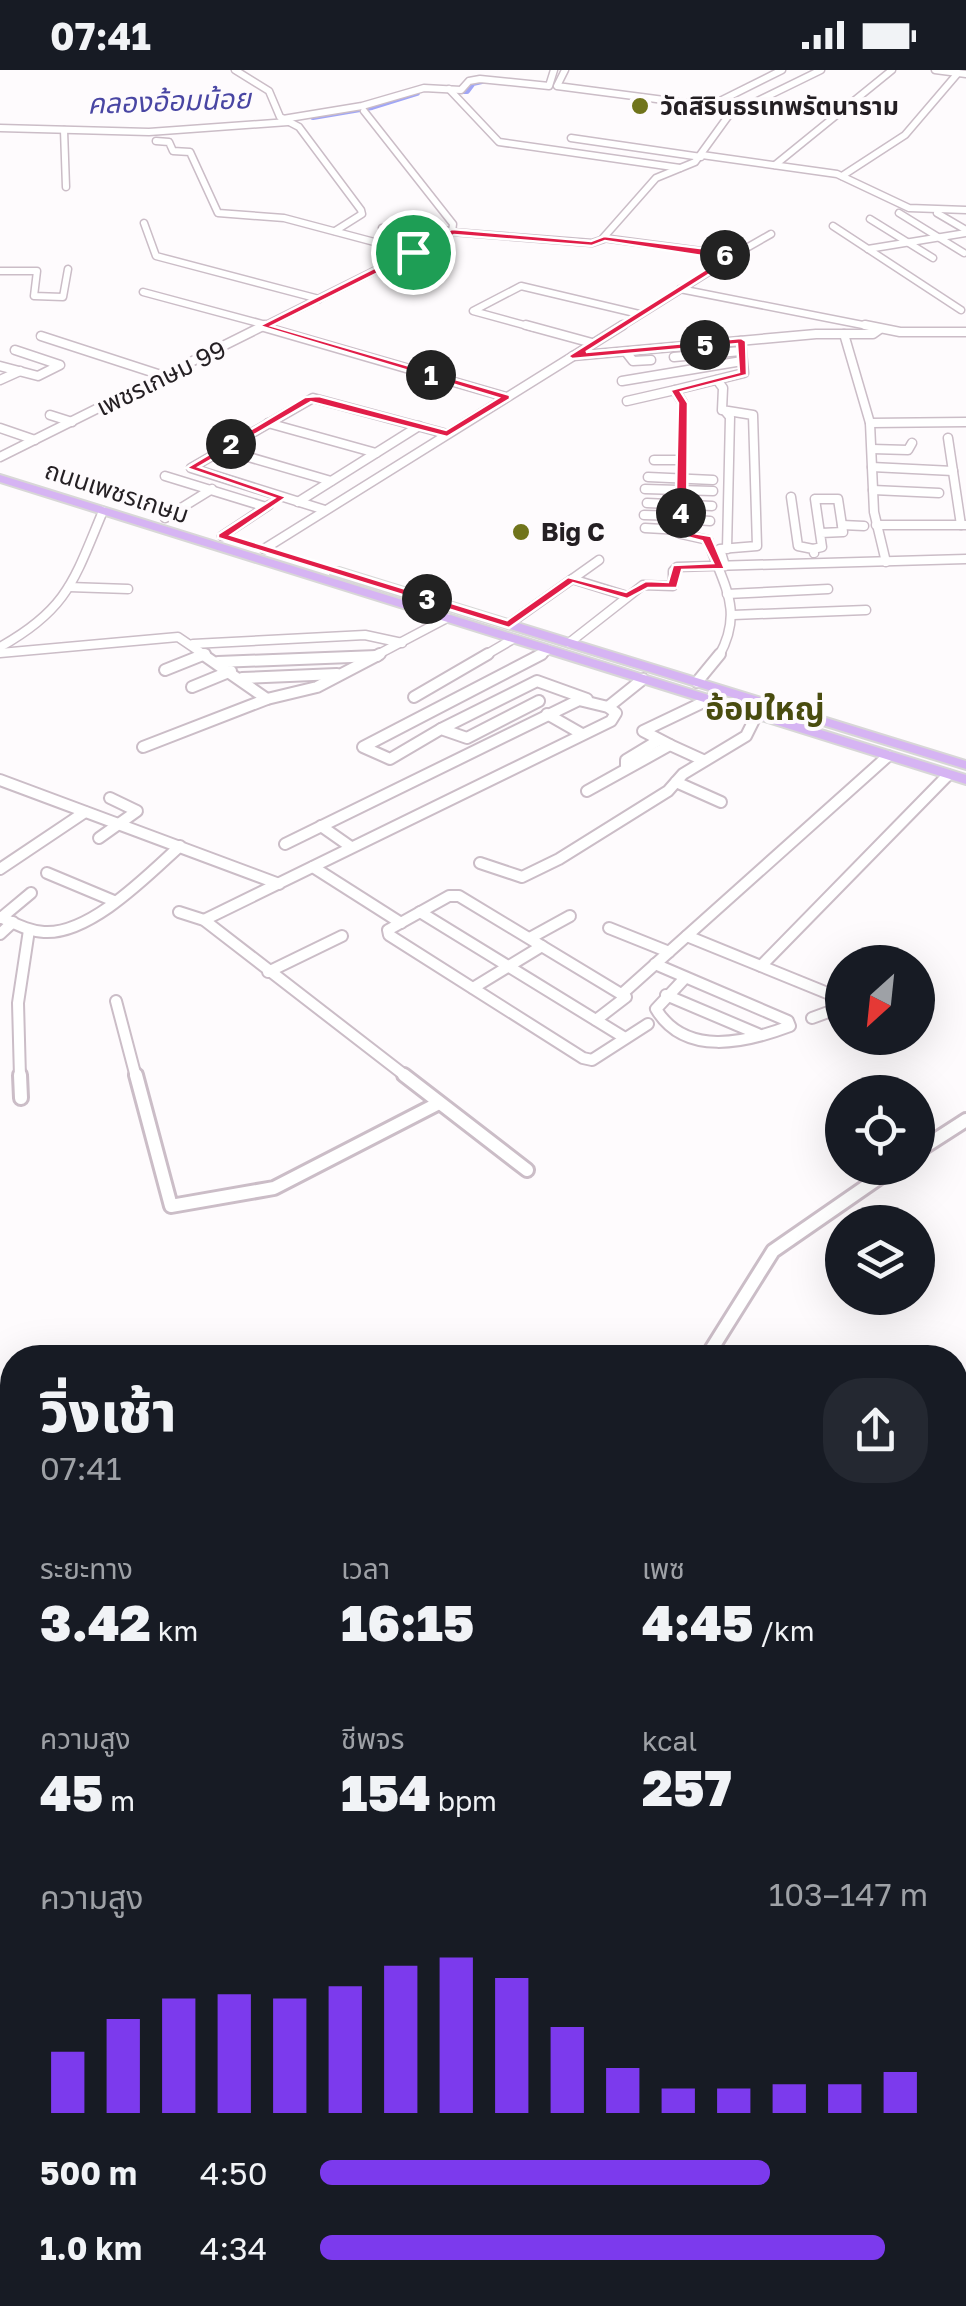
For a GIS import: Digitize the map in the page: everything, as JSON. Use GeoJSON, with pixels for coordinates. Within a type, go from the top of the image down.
{"type":"FeatureCollection","features":[{"type":"Feature","properties":{"kind":"main road","name":"ถนนเพชรเกษม"},"geometry":{"type":"LineString","coordinates":[[0,466],[966,765]]}},
{"type":"Feature","properties":{"kind":"main road","name":"ถนนเพชรเกษม"},"geometry":{"type":"LineString","coordinates":[[0,478],[966,780]]}},
{"type":"Feature","properties":{"kind":"street"},"geometry":{"type":"LineString","coordinates":[[235,70],[268,89],[362,213],[334,231]]}},
{"type":"Feature","properties":{"kind":"street"},"geometry":{"type":"LineString","coordinates":[[0,128],[183,131],[288,120],[362,106],[424,88],[461,90],[469,81],[488,78],[549,86],[554,70]]}},
{"type":"Feature","properties":{"kind":"street"},"geometry":{"type":"LineString","coordinates":[[566,70],[557,86],[710,106],[782,70]]}},
{"type":"Feature","properties":{"kind":"street"},"geometry":{"type":"LineString","coordinates":[[604,239],[656,178],[684,169],[702,156],[725,118],[748,103],[820,70]]}},
{"type":"Feature","properties":{"kind":"street"},"geometry":{"type":"LineString","coordinates":[[776,165],[892,70]]}},
{"type":"Feature","properties":{"kind":"street"},"geometry":{"type":"LineString","coordinates":[[935,70],[963,72]]}},
{"type":"Feature","properties":{"kind":"street"},"geometry":{"type":"LineString","coordinates":[[842,176],[905,134],[963,72]]}},
{"type":"Feature","properties":{"kind":"street"},"geometry":{"type":"LineString","coordinates":[[450,90],[499,142],[684,169]]}},
{"type":"Feature","properties":{"kind":"street"},"geometry":{"type":"LineString","coordinates":[[727,99],[748,103]]}},
{"type":"Feature","properties":{"kind":"street"},"geometry":{"type":"LineString","coordinates":[[838,99],[855,101]]}},
{"type":"Feature","properties":{"kind":"street"},"geometry":{"type":"LineString","coordinates":[[364,111],[453,224],[453,231]]}},
{"type":"Feature","properties":{"kind":"street"},"geometry":{"type":"LineString","coordinates":[[64,130],[66,187]]}},
{"type":"Feature","properties":{"kind":"street"},"geometry":{"type":"LineString","coordinates":[[570,138],[842,176],[909,208],[966,210]]}},
{"type":"Feature","properties":{"kind":"street"},"geometry":{"type":"LineString","coordinates":[[156,141],[168,142],[172,150],[190,152],[218,213],[278,217],[413,252]]}},
{"type":"Feature","properties":{"kind":"street"},"geometry":{"type":"LineString","coordinates":[[670,144],[678,148],[677,154]]}},
{"type":"Feature","properties":{"kind":"street"},"geometry":{"type":"LineString","coordinates":[[899,213],[964,253]]}},
{"type":"Feature","properties":{"kind":"street"},"geometry":{"type":"LineString","coordinates":[[937,213],[966,232]]}},
{"type":"Feature","properties":{"kind":"street"},"geometry":{"type":"LineString","coordinates":[[870,219],[934,258]]}},
{"type":"Feature","properties":{"kind":"street"},"geometry":{"type":"LineString","coordinates":[[144,223],[156,256],[319,299]]}},
{"type":"Feature","properties":{"kind":"street"},"geometry":{"type":"LineString","coordinates":[[832,226],[965,314]]}},
{"type":"Feature","properties":{"kind":"street"},"geometry":{"type":"LineString","coordinates":[[434,242],[378,228],[592,243],[604,239],[729,258]]}},
{"type":"Feature","properties":{"kind":"street","name":"เพชรเกษม 99"},"geometry":{"type":"LineString","coordinates":[[0,457],[453,231]]}},
{"type":"Feature","properties":{"kind":"street"},"geometry":{"type":"LineString","coordinates":[[868,249],[966,232]]}},
{"type":"Feature","properties":{"kind":"street"},"geometry":{"type":"LineString","coordinates":[[264,549],[771,234]]}},
{"type":"Feature","properties":{"kind":"street"},"geometry":{"type":"LineString","coordinates":[[0,271],[36,271],[34,296],[58,299],[64,297],[68,269]]}},
{"type":"Feature","properties":{"kind":"street"},"geometry":{"type":"LineString","coordinates":[[592,344],[473,311],[523,286],[640,314]]}},
{"type":"Feature","properties":{"kind":"street"},"geometry":{"type":"LineString","coordinates":[[680,289],[880,329],[966,332]]}},
{"type":"Feature","properties":{"kind":"street"},"geometry":{"type":"LineString","coordinates":[[142,292],[506,397]]}},
{"type":"Feature","properties":{"kind":"street"},"geometry":{"type":"LineString","coordinates":[[674,357],[844,334],[873,334],[880,329]]}},
{"type":"Feature","properties":{"kind":"street"},"geometry":{"type":"LineString","coordinates":[[844,334],[870,423],[876,525],[886,562]]}},
{"type":"Feature","properties":{"kind":"street"},"geometry":{"type":"LineString","coordinates":[[41,336],[164,376]]}},
{"type":"Feature","properties":{"kind":"street"},"geometry":{"type":"LineString","coordinates":[[572,356],[609,359],[626,352],[741,346]]}},
{"type":"Feature","properties":{"kind":"street"},"geometry":{"type":"LineString","coordinates":[[627,401],[744,373],[741,346]]}},
{"type":"Feature","properties":{"kind":"street"},"geometry":{"type":"LineString","coordinates":[[0,366],[40,376],[60,365],[15,350]]}},
{"type":"Feature","properties":{"kind":"street"},"geometry":{"type":"LineString","coordinates":[[626,352],[633,361],[651,360]]}},
{"type":"Feature","properties":{"kind":"street"},"geometry":{"type":"LineString","coordinates":[[622,382],[742,362]]}},
{"type":"Feature","properties":{"kind":"street"},"geometry":{"type":"LineString","coordinates":[[0,380],[20,371]]}},
{"type":"Feature","properties":{"kind":"street"},"geometry":{"type":"LineString","coordinates":[[717,380],[723,388],[725,411],[730,417],[727,548]]}},
{"type":"Feature","properties":{"kind":"street"},"geometry":{"type":"LineString","coordinates":[[675,390],[683,403],[683,536],[708,540],[723,566]]}},
{"type":"Feature","properties":{"kind":"street"},"geometry":{"type":"LineString","coordinates":[[324,510],[191,468],[314,398],[447,434]]}},
{"type":"Feature","properties":{"kind":"street"},"geometry":{"type":"LineString","coordinates":[[697,682],[723,652],[732,632],[733,616],[720,549],[757,546],[753,415],[725,411]]}},
{"type":"Feature","properties":{"kind":"street"},"geometry":{"type":"LineString","coordinates":[[50,415],[72,422]]}},
{"type":"Feature","properties":{"kind":"street"},"geometry":{"type":"LineString","coordinates":[[870,423],[966,422]]}},
{"type":"Feature","properties":{"kind":"street"},"geometry":{"type":"LineString","coordinates":[[268,423],[376,453]]}},
{"type":"Feature","properties":{"kind":"street"},"geometry":{"type":"LineString","coordinates":[[298,502],[420,426]]}},
{"type":"Feature","properties":{"kind":"street"},"geometry":{"type":"LineString","coordinates":[[0,428],[35,440]]}},
{"type":"Feature","properties":{"kind":"street"},"geometry":{"type":"LineString","coordinates":[[876,525],[964,525],[948,438]]}},
{"type":"Feature","properties":{"kind":"street"},"geometry":{"type":"LineString","coordinates":[[872,449],[908,450],[912,443]]}},
{"type":"Feature","properties":{"kind":"street"},"geometry":{"type":"LineString","coordinates":[[221,450],[331,481]]}},
{"type":"Feature","properties":{"kind":"street"},"geometry":{"type":"LineString","coordinates":[[654,460],[682,460]]}},
{"type":"Feature","properties":{"kind":"street"},"geometry":{"type":"LineString","coordinates":[[872,467],[953,471]]}},
{"type":"Feature","properties":{"kind":"street"},"geometry":{"type":"LineString","coordinates":[[165,476],[266,507]]}},
{"type":"Feature","properties":{"kind":"street"},"geometry":{"type":"LineString","coordinates":[[648,477],[713,476]]}},
{"type":"Feature","properties":{"kind":"street"},"geometry":{"type":"LineString","coordinates":[[164,518],[227,480]]}},
{"type":"Feature","properties":{"kind":"street"},"geometry":{"type":"LineString","coordinates":[[645,489],[714,492]]}},
{"type":"Feature","properties":{"kind":"street"},"geometry":{"type":"LineString","coordinates":[[873,490],[939,493]]}},
{"type":"Feature","properties":{"kind":"street"},"geometry":{"type":"LineString","coordinates":[[222,536],[282,497]]}},
{"type":"Feature","properties":{"kind":"street"},"geometry":{"type":"LineString","coordinates":[[791,497],[798,546],[813,549],[822,547],[816,497],[839,500],[842,534],[822,533]]}},
{"type":"Feature","properties":{"kind":"street"},"geometry":{"type":"LineString","coordinates":[[647,504],[712,506]]}},
{"type":"Feature","properties":{"kind":"street"},"geometry":{"type":"LineString","coordinates":[[0,650],[48,616],[70,587],[103,510]]}},
{"type":"Feature","properties":{"kind":"street"},"geometry":{"type":"LineString","coordinates":[[644,515],[681,522]]}},
{"type":"Feature","properties":{"kind":"street"},"geometry":{"type":"LineString","coordinates":[[645,528],[710,520]]}},
{"type":"Feature","properties":{"kind":"street"},"geometry":{"type":"LineString","coordinates":[[842,525],[864,526]]}},
{"type":"Feature","properties":{"kind":"street"},"geometry":{"type":"LineString","coordinates":[[813,549],[815,562]]}},
{"type":"Feature","properties":{"kind":"street"},"geometry":{"type":"LineString","coordinates":[[509,624],[599,560]]}},
{"type":"Feature","properties":{"kind":"street"},"geometry":{"type":"LineString","coordinates":[[569,642],[646,584],[673,586],[677,567],[966,560]]}},
{"type":"Feature","properties":{"kind":"street"},"geometry":{"type":"LineString","coordinates":[[572,579],[627,596]]}},
{"type":"Feature","properties":{"kind":"street"},"geometry":{"type":"LineString","coordinates":[[70,587],[128,590]]}},
{"type":"Feature","properties":{"kind":"street"},"geometry":{"type":"LineString","coordinates":[[727,594],[828,590]]}},
{"type":"Feature","properties":{"kind":"street"},"geometry":{"type":"LineString","coordinates":[[733,616],[866,610]]}},
{"type":"Feature","properties":{"kind":"street"},"geometry":{"type":"LineString","coordinates":[[144,747],[268,699],[318,687],[447,618]]}},
{"type":"Feature","properties":{"kind":"street"},"geometry":{"type":"LineString","coordinates":[[192,644],[365,635],[402,643]]}},
{"type":"Feature","properties":{"kind":"street"},"geometry":{"type":"LineString","coordinates":[[0,650],[173,637],[192,644],[268,699]]}},
{"type":"Feature","properties":{"kind":"street"},"geometry":{"type":"LineString","coordinates":[[414,697],[513,639]]}},
{"type":"Feature","properties":{"kind":"street"},"geometry":{"type":"LineString","coordinates":[[204,920],[616,718],[608,707],[537,681],[390,759],[362,747],[548,650]]}},
{"type":"Feature","properties":{"kind":"street"},"geometry":{"type":"LineString","coordinates":[[165,670],[206,654]]}},
{"type":"Feature","properties":{"kind":"street"},"geometry":{"type":"LineString","coordinates":[[218,662],[377,656]]}},
{"type":"Feature","properties":{"kind":"street"},"geometry":{"type":"LineString","coordinates":[[192,688],[231,671]]}},
{"type":"Feature","properties":{"kind":"street"},"geometry":{"type":"LineString","coordinates":[[242,678],[344,674]]}},
{"type":"Feature","properties":{"kind":"street"},"geometry":{"type":"LineString","coordinates":[[608,707],[643,679]]}},
{"type":"Feature","properties":{"kind":"street"},"geometry":{"type":"LineString","coordinates":[[286,844],[587,700]]}},
{"type":"Feature","properties":{"kind":"street"},"geometry":{"type":"LineString","coordinates":[[703,760],[642,731],[710,700]]}},
{"type":"Feature","properties":{"kind":"street"},"geometry":{"type":"LineString","coordinates":[[441,730],[467,738],[535,703],[582,734]]}},
{"type":"Feature","properties":{"kind":"street"},"geometry":{"type":"LineString","coordinates":[[480,862],[514,876],[528,875],[652,801],[703,760],[746,736],[757,714]]}},
{"type":"Feature","properties":{"kind":"street"},"geometry":{"type":"LineString","coordinates":[[626,766],[630,757],[659,740]]}},
{"type":"Feature","properties":{"kind":"street"},"geometry":{"type":"LineString","coordinates":[[587,791],[670,745]]}},
{"type":"Feature","properties":{"kind":"street"},"geometry":{"type":"LineString","coordinates":[[623,993],[888,756]]}},
{"type":"Feature","properties":{"kind":"street"},"geometry":{"type":"LineString","coordinates":[[760,966],[948,775]]}},
{"type":"Feature","properties":{"kind":"street"},"geometry":{"type":"LineString","coordinates":[[0,780],[224,860],[279,884]]}},
{"type":"Feature","properties":{"kind":"street"},"geometry":{"type":"LineString","coordinates":[[676,782],[721,802]]}},
{"type":"Feature","properties":{"kind":"street"},"geometry":{"type":"LineString","coordinates":[[99,838],[137,810],[110,798]]}},
{"type":"Feature","properties":{"kind":"street"},"geometry":{"type":"LineString","coordinates":[[0,868],[85,812]]}},
{"type":"Feature","properties":{"kind":"street"},"geometry":{"type":"LineString","coordinates":[[321,826],[352,846]]}},
{"type":"Feature","properties":{"kind":"street"},"geometry":{"type":"LineString","coordinates":[[5,919],[29,930],[62,930],[114,901],[180,846]]}},
{"type":"Feature","properties":{"kind":"street"},"geometry":{"type":"LineString","coordinates":[[313,867],[401,922]]}},
{"type":"Feature","properties":{"kind":"street"},"geometry":{"type":"LineString","coordinates":[[47,873],[114,901]]}},
{"type":"Feature","properties":{"kind":"street"},"geometry":{"type":"LineString","coordinates":[[0,934],[5,919],[31,893]]}},
{"type":"Feature","properties":{"kind":"street"},"geometry":{"type":"LineString","coordinates":[[596,1020],[625,1002],[623,993],[455,894],[388,930],[388,935],[583,1058],[592,1060],[648,1024]]}},
{"type":"Feature","properties":{"kind":"street"},"geometry":{"type":"LineString","coordinates":[[180,912],[204,920],[526,1170]]}},
{"type":"Feature","properties":{"kind":"street"},"geometry":{"type":"LineString","coordinates":[[420,912],[626,1038]]}},
{"type":"Feature","properties":{"kind":"street"},"geometry":{"type":"LineString","coordinates":[[530,938],[570,916]]}},
{"type":"Feature","properties":{"kind":"street"},"geometry":{"type":"LineString","coordinates":[[609,928],[669,952]]}},
{"type":"Feature","properties":{"kind":"street"},"geometry":{"type":"LineString","coordinates":[[20,1098],[18,1003],[29,930]]}},
{"type":"Feature","properties":{"kind":"street"},"geometry":{"type":"LineString","coordinates":[[268,972],[342,936]]}},
{"type":"Feature","properties":{"kind":"street"},"geometry":{"type":"LineString","coordinates":[[686,936],[825,992]]}},
{"type":"Feature","properties":{"kind":"street"},"geometry":{"type":"LineString","coordinates":[[473,988],[542,946]]}},
{"type":"Feature","properties":{"kind":"street"},"geometry":{"type":"LineString","coordinates":[[655,964],[791,1024],[762,1036],[713,1043],[689,1038],[657,1014],[666,995],[685,978]]}},
{"type":"Feature","properties":{"kind":"street"},"geometry":{"type":"LineString","coordinates":[[666,995],[762,1036]]}},
{"type":"Feature","properties":{"kind":"street"},"geometry":{"type":"LineString","coordinates":[[116,1002],[171,1206],[274,1188],[439,1103]]}},
{"type":"Feature","properties":{"kind":"street"},"geometry":{"type":"LineString","coordinates":[[812,1018],[825,1013]]}},
{"type":"Feature","properties":{"kind":"street"},"geometry":{"type":"LineString","coordinates":[[935,1141],[966,1120]]}},
{"type":"Feature","properties":{"kind":"street"},"geometry":{"type":"LineString","coordinates":[[714,1345],[774,1251],[869,1185]]}},
{"type":"Feature","properties":{"kind":"waterway","name":"คลองอ้อมน้อย"},"geometry":{"type":"LineString","coordinates":[[450,91],[467,91],[473,83],[486,80]]}},
{"type":"Feature","properties":{"kind":"waterway","name":"คลองอ้อมน้อย"},"geometry":{"type":"LineString","coordinates":[[313,117],[372,107],[417,93]]}},
{"type":"Feature","properties":{"kind":"place","name":"วัดสิรินธรเทพรัตนาราม"},"geometry":{"type":"Point","coordinates":[640,106]}},
{"type":"Feature","properties":{"kind":"place","name":"Big C"},"geometry":{"type":"Point","coordinates":[521,532]}},
{"type":"Feature","properties":{"kind":"district","name":"อ้อมใหญ่"},"geometry":{"type":"Point","coordinates":[765,709]}},
{"type":"Feature","properties":{"kind":"route"},"geometry":{"type":"LineString","coordinates":[[452,232],[592,243],[604,239],[729,258],[572,356],[741,341],[744,373],[675,390],[683,403],[681,534],[707,538],[721,566],[677,567],[673,571],[673,586],[650,583],[627,596],[572,579],[509,624],[222,536],[282,497],[191,468],[309,400],[319,398],[447,434],[506,397],[264,326],[413,252],[452,232]]}}]}
